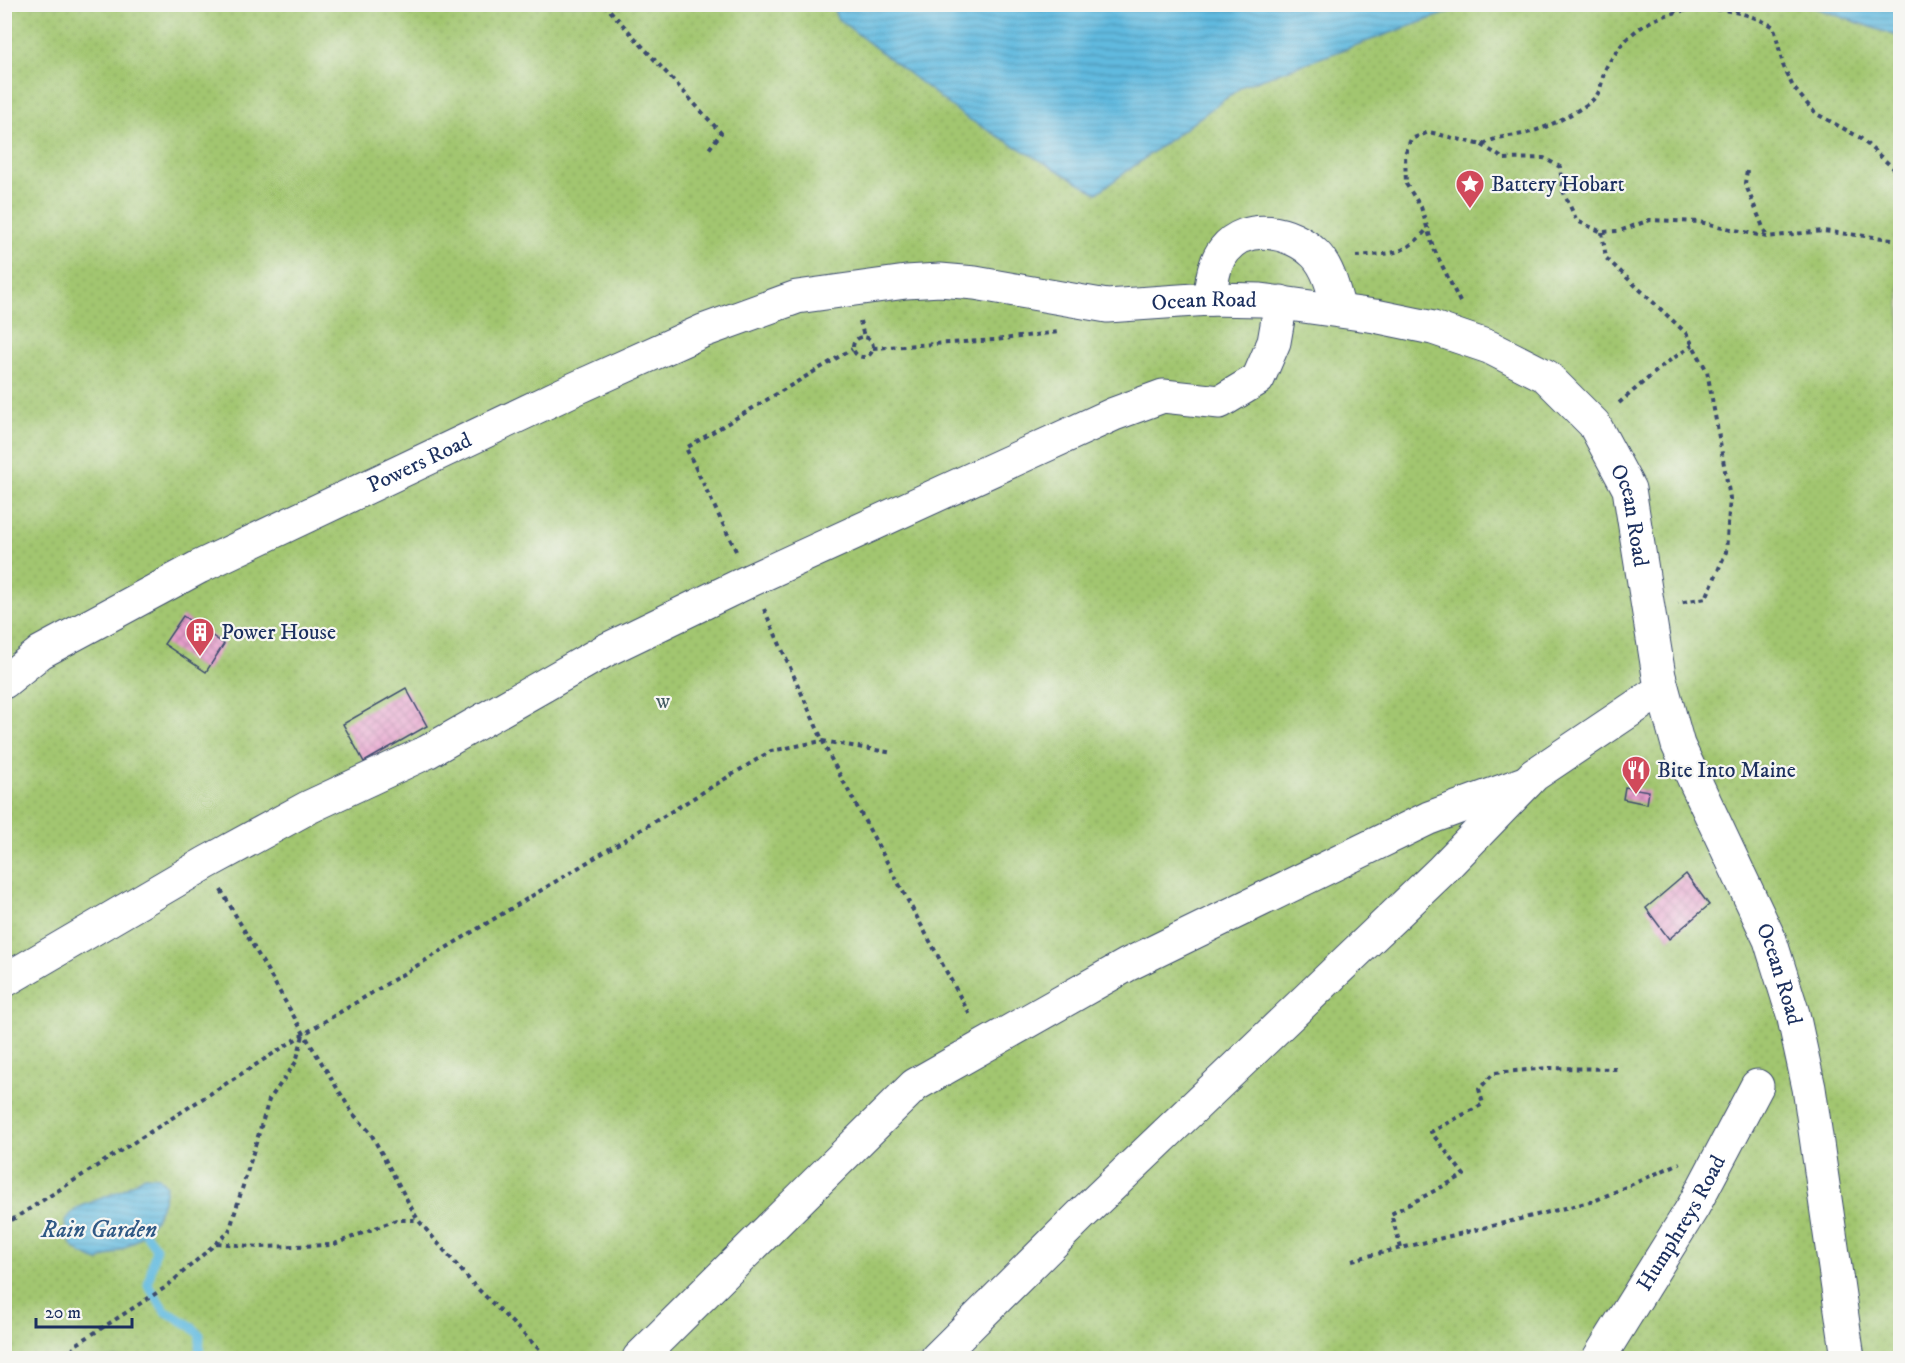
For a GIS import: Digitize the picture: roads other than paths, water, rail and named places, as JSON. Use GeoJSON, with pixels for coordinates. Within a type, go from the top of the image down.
{"type":"FeatureCollection","features":[{"type":"Feature","properties":{"kind":"lane"},"geometry":{"type":"LineString","coordinates":[[1209,299],[1217,264],[1224,250],[1239,237],[1255,232],[1273,232],[1296,241],[1318,258],[1326,272],[1339,310]]}},
{"type":"Feature","properties":{"kind":"lane","name":"Ocean Road"},"geometry":{"type":"LineString","coordinates":[[854,290],[906,282],[940,280],[975,283],[1107,306],[1209,299],[1281,302],[1339,310],[1433,328],[1489,347],[1546,376],[1594,424],[1629,489],[1662,689],[1678,745],[1770,940],[1793,1014],[1809,1088],[1848,1358]]}},
{"type":"Feature","properties":{"kind":"lane","name":"Powers Road"},"geometry":{"type":"LineString","coordinates":[[4,682],[40,652],[119,608],[570,391],[703,331],[797,297],[854,290]]}},
{"type":"Feature","properties":{"kind":"lane"},"geometry":{"type":"LineString","coordinates":[[4,981],[206,863],[307,808],[427,752],[606,650],[751,580],[1114,414],[1163,396],[1220,402],[1258,379],[1274,342],[1281,302]]}},
{"type":"Feature","properties":{"kind":"lane"},"geometry":{"type":"LineString","coordinates":[[937,1359],[1081,1215],[1440,872],[1534,775],[1662,689]]}},
{"type":"Feature","properties":{"kind":"lane"},"geometry":{"type":"LineString","coordinates":[[639,1359],[915,1085],[1127,965],[1429,818],[1527,782]]}},
{"type":"Feature","properties":{"kind":"lane","name":"Humphreys Road"},"geometry":{"type":"LineString","coordinates":[[1599,1359],[1710,1174],[1757,1086]]}},
{"type":"Feature","properties":{"kind":"water"},"geometry":{"type":"Polygon","coordinates":[[[832,4],[1469,5],[1244,85],[1097,193],[965,117],[837,18],[832,4]]]}},
{"type":"Feature","properties":{"kind":"water"},"geometry":{"type":"Polygon","coordinates":[[[1807,5],[1900,5],[1900,37],[1813,7],[1807,5]]]}},
{"type":"Feature","properties":{"kind":"water","name":"Rain Garden"},"geometry":{"type":"Polygon","coordinates":[[[145,1176],[159,1177],[166,1186],[158,1214],[144,1234],[123,1249],[98,1261],[83,1255],[73,1247],[67,1236],[65,1220],[77,1208],[122,1190],[145,1176]]]}},
{"type":"Feature","properties":{"kind":"waterway"},"geometry":{"type":"LineString","coordinates":[[145,1233],[156,1248],[148,1285],[165,1311],[191,1326],[200,1335],[199,1358]]}},
{"type":"Feature","properties":{"kind":"place","name":"Battery Hobart"},"geometry":{"type":"Point","coordinates":[1470,210]}},
{"type":"Feature","properties":{"kind":"place","name":"Power House"},"geometry":{"type":"Point","coordinates":[200,658]}},
{"type":"Feature","properties":{"kind":"place","name":"Bite Into Maine"},"geometry":{"type":"Point","coordinates":[1636,796]}},
{"type":"Feature","properties":{"kind":"park label","name":"w"},"geometry":{"type":"Point","coordinates":[663,701]}}]}
